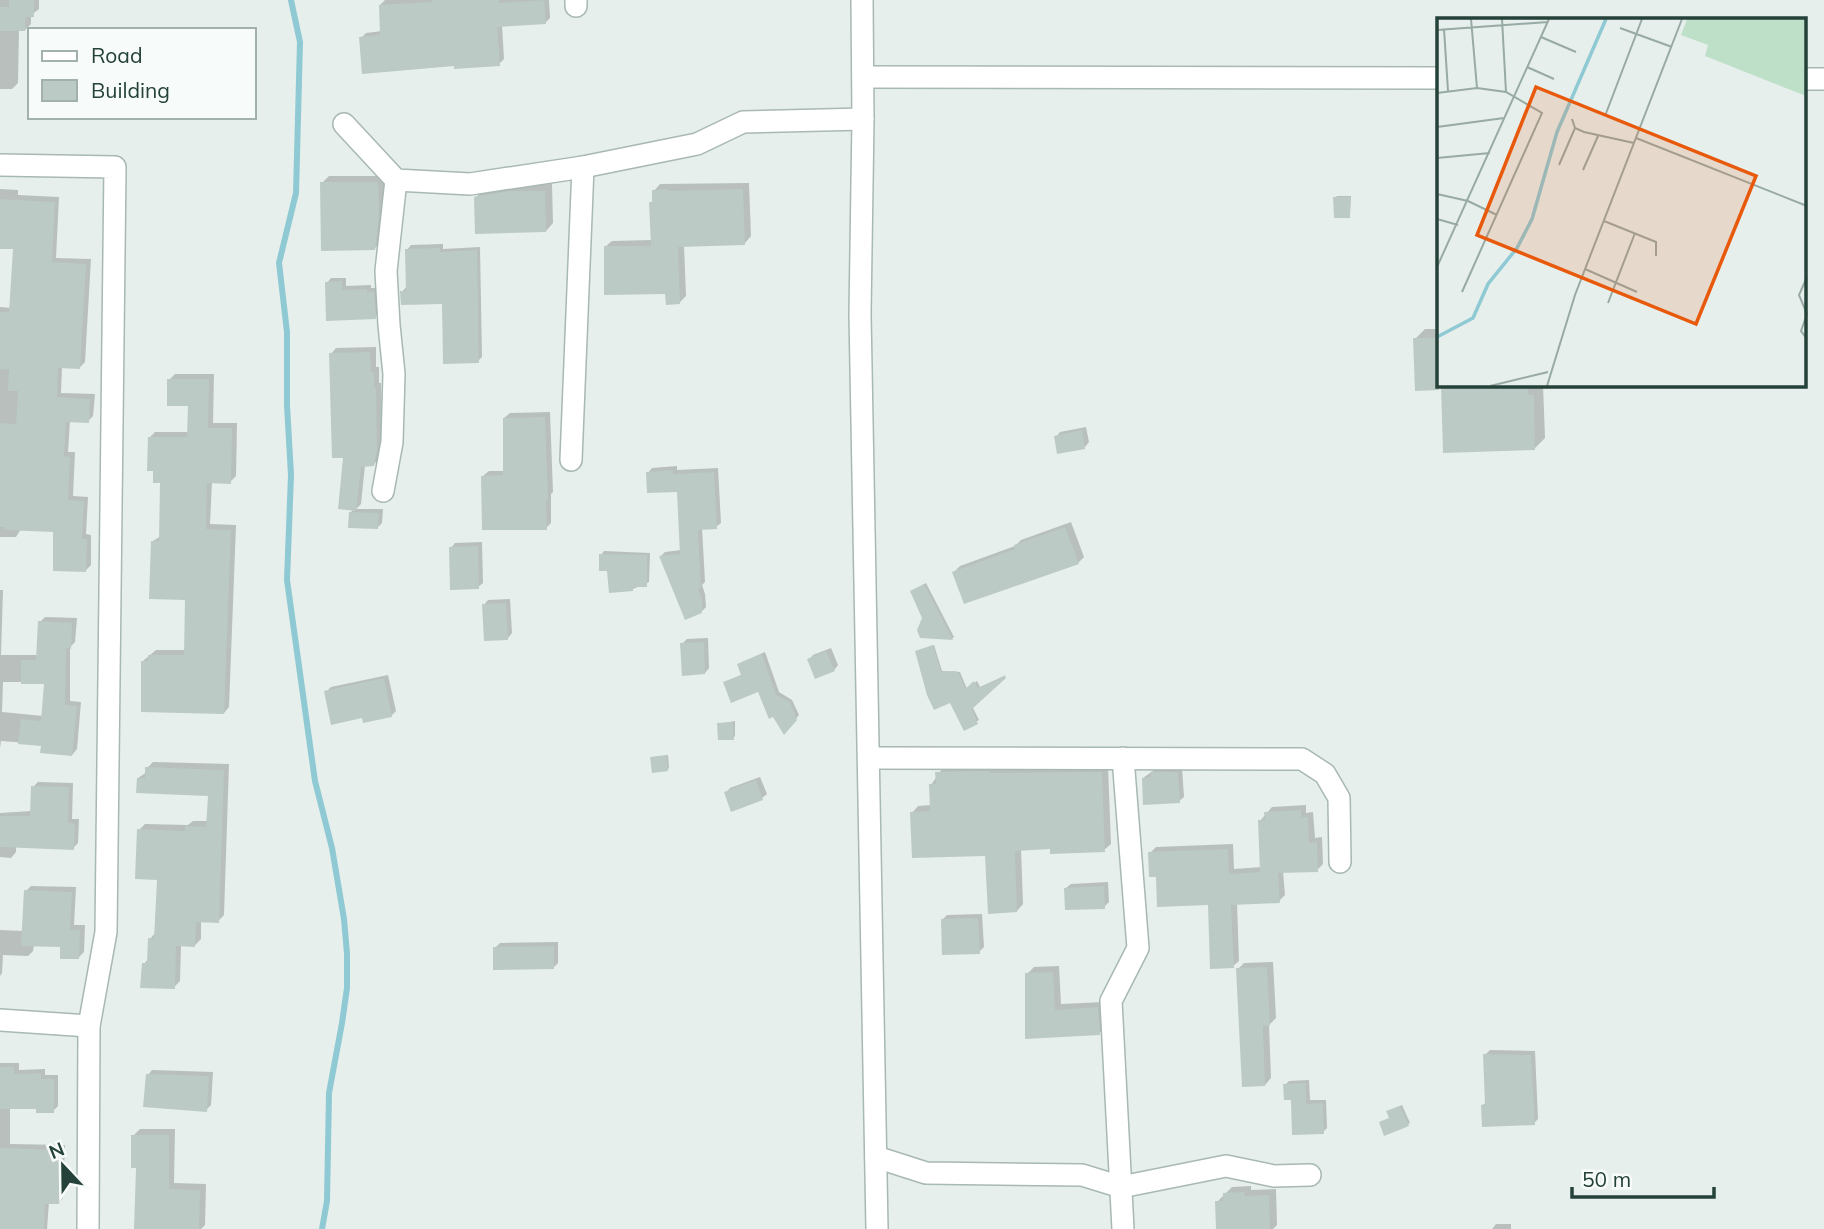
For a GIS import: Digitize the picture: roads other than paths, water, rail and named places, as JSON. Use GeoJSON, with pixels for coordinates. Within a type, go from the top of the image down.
{"type":"FeatureCollection","features":[{"type":"Feature","properties":{"kind":"street"},"geometry":{"type":"LineString","coordinates":[[862,0],[860,314],[877,1229]]}},
{"type":"Feature","properties":{"kind":"street"},"geometry":{"type":"LineString","coordinates":[[863,77],[1437,78]]}},
{"type":"Feature","properties":{"kind":"street"},"geometry":{"type":"LineString","coordinates":[[1806,79],[1824,79]]}},
{"type":"Feature","properties":{"kind":"street"},"geometry":{"type":"LineString","coordinates":[[344,124],[396,180],[470,184],[583,167],[697,144],[743,122],[863,119]]}},
{"type":"Feature","properties":{"kind":"street"},"geometry":{"type":"LineString","coordinates":[[0,165],[115,167],[106,932],[89,1026],[88,1229]]}},
{"type":"Feature","properties":{"kind":"street"},"geometry":{"type":"LineString","coordinates":[[571,460],[583,167]]}},
{"type":"Feature","properties":{"kind":"street"},"geometry":{"type":"LineString","coordinates":[[383,491],[392,442],[394,374],[388,324],[386,271],[396,180]]}},
{"type":"Feature","properties":{"kind":"street"},"geometry":{"type":"LineString","coordinates":[[869,758],[1302,758],[1325,774],[1339,798],[1340,862]]}},
{"type":"Feature","properties":{"kind":"street"},"geometry":{"type":"LineString","coordinates":[[1123,758],[1138,948],[1111,1002],[1124,1229]]}},
{"type":"Feature","properties":{"kind":"street"},"geometry":{"type":"LineString","coordinates":[[0,1020],[89,1026]]}},
{"type":"Feature","properties":{"kind":"street"},"geometry":{"type":"LineString","coordinates":[[876,1157],[926,1173],[1082,1175],[1121,1187],[1226,1166],[1274,1176],[1310,1175]]}},
{"type":"Feature","properties":{"kind":"waterway"},"geometry":{"type":"LineString","coordinates":[[291,0],[300,42],[296,193],[279,263],[287,332],[291,475],[287,580],[315,781],[332,848],[347,954],[347,988],[329,1093],[327,1201],[322,1229]]}}]}
